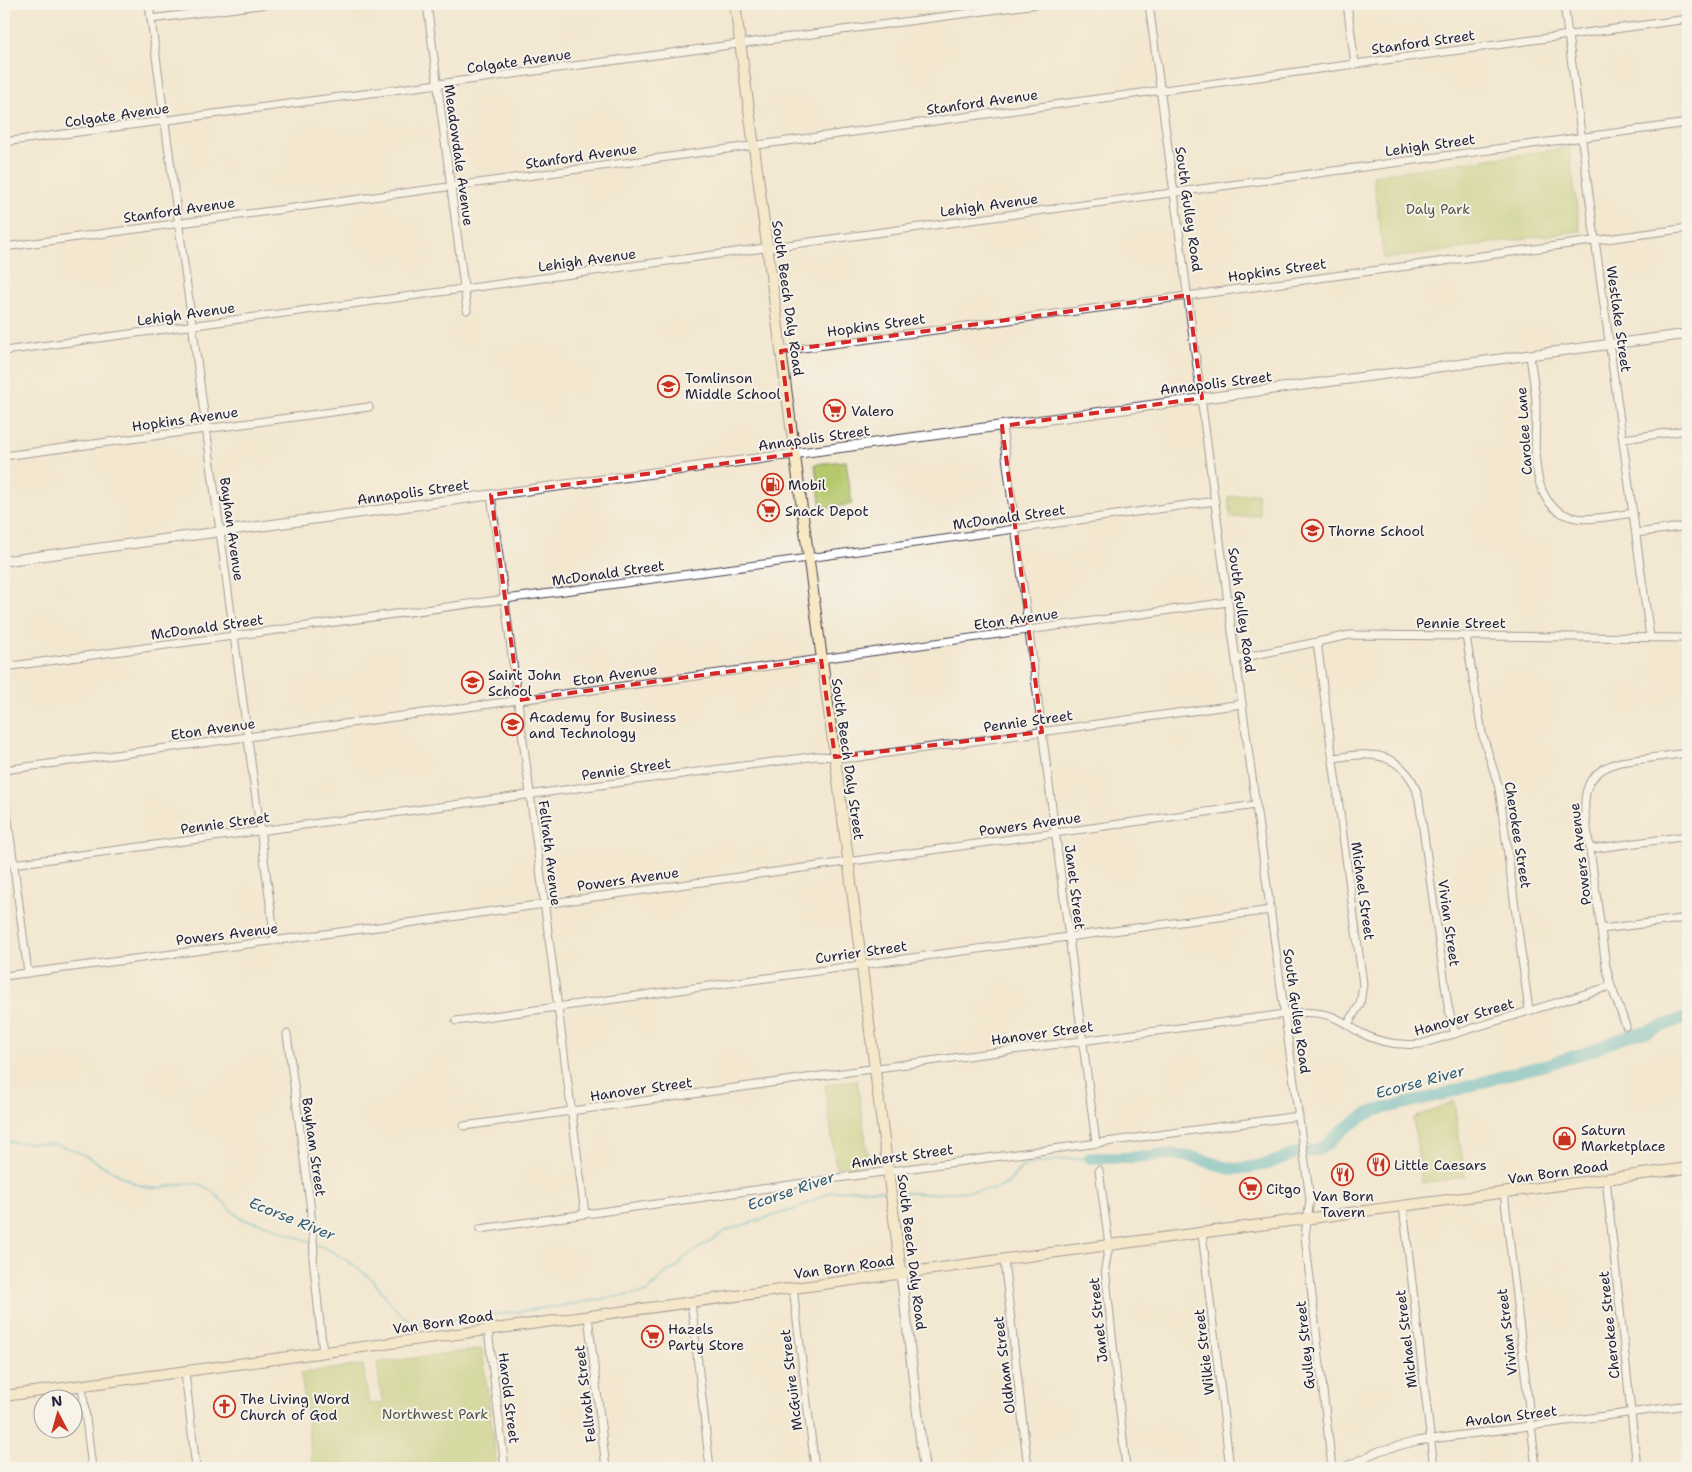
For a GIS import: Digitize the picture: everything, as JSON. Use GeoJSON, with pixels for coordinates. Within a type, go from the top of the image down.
{"type":"FeatureCollection","features":[{"type":"Feature","properties":{"kind":"main road"},"geometry":{"type":"LineString","coordinates":[[735,4],[740,45]]}},
{"type":"Feature","properties":{"kind":"main road","name":"South Beech Daly Road"},"geometry":{"type":"LineString","coordinates":[[740,45],[794,454]]}},
{"type":"Feature","properties":{"kind":"main road","name":"South Beech Daly Street"},"geometry":{"type":"LineString","coordinates":[[794,454],[835,757],[874,1068]]}},
{"type":"Feature","properties":{"kind":"main road","name":"South Beech Daly Road"},"geometry":{"type":"LineString","coordinates":[[874,1068],[901,1273]]}},
{"type":"Feature","properties":{"kind":"main road","name":"Van Born Road"},"geometry":{"type":"LineString","coordinates":[[4,1396],[901,1273],[1688,1168]]}},
{"type":"Feature","properties":{"kind":"street","name":"Bayhan Avenue"},"geometry":{"type":"LineString","coordinates":[[149,4],[275,940]]}},
{"type":"Feature","properties":{"kind":"street"},"geometry":{"type":"LineString","coordinates":[[151,20],[267,4]]}},
{"type":"Feature","properties":{"kind":"street","name":"Meadowdale Avenue"},"geometry":{"type":"LineString","coordinates":[[427,4],[467,310]]}},
{"type":"Feature","properties":{"kind":"street","name":"Colgate Avenue"},"geometry":{"type":"LineString","coordinates":[[4,142],[1037,4]]}},
{"type":"Feature","properties":{"kind":"street","name":"South Gulley Road"},"geometry":{"type":"LineString","coordinates":[[1149,4],[1228,602],[1305,1159],[1310,1199],[1308,1220]]}},
{"type":"Feature","properties":{"kind":"street"},"geometry":{"type":"LineString","coordinates":[[1347,4],[1355,64]]}},
{"type":"Feature","properties":{"kind":"street","name":"Westlake Street"},"geometry":{"type":"LineString","coordinates":[[1564,4],[1650,637]]}},
{"type":"Feature","properties":{"kind":"street","name":"Stanford Street"},"geometry":{"type":"LineString","coordinates":[[1161,90],[1688,19]]}},
{"type":"Feature","properties":{"kind":"street","name":"Stanford Avenue"},"geometry":{"type":"LineString","coordinates":[[4,247],[1161,90]]}},
{"type":"Feature","properties":{"kind":"street","name":"Lehigh Street"},"geometry":{"type":"LineString","coordinates":[[1174,192],[1688,123]]}},
{"type":"Feature","properties":{"kind":"street","name":"Lehigh Avenue"},"geometry":{"type":"LineString","coordinates":[[4,351],[1174,192]]}},
{"type":"Feature","properties":{"kind":"street","name":"Hopkins Street"},"geometry":{"type":"LineString","coordinates":[[780,351],[1688,228]]}},
{"type":"Feature","properties":{"kind":"street","name":"Annapolis Street"},"geometry":{"type":"LineString","coordinates":[[4,561],[1688,334]]}},
{"type":"Feature","properties":{"kind":"street","name":"Carolee Lane"},"geometry":{"type":"LineString","coordinates":[[1530,356],[1536,402],[1535,450],[1540,484],[1546,498],[1559,512],[1577,519],[1633,513]]}},
{"type":"Feature","properties":{"kind":"street","name":"Hopkins Avenue"},"geometry":{"type":"LineString","coordinates":[[4,456],[369,407]]}},
{"type":"Feature","properties":{"kind":"street","name":"Janet Street"},"geometry":{"type":"LineString","coordinates":[[1002,426],[1014,530],[1029,630],[1096,1143]]}},
{"type":"Feature","properties":{"kind":"street"},"geometry":{"type":"LineString","coordinates":[[1623,439],[1688,430]]}},
{"type":"Feature","properties":{"kind":"street","name":"Fellrath Avenue"},"geometry":{"type":"LineString","coordinates":[[491,495],[585,1214]]}},
{"type":"Feature","properties":{"kind":"street","name":"McDonald Street"},"geometry":{"type":"LineString","coordinates":[[4,667],[1215,501]]}},
{"type":"Feature","properties":{"kind":"street"},"geometry":{"type":"LineString","coordinates":[[1636,533],[1688,526]]}},
{"type":"Feature","properties":{"kind":"street","name":"Eton Avenue"},"geometry":{"type":"LineString","coordinates":[[4,770],[1228,602]]}},
{"type":"Feature","properties":{"kind":"street","name":"Pennie Street"},"geometry":{"type":"LineString","coordinates":[[1236,659],[1350,635],[1688,638]]}},
{"type":"Feature","properties":{"kind":"street","name":"Cherokee Street"},"geometry":{"type":"LineString","coordinates":[[1466,636],[1482,733],[1499,788],[1529,1012]]}},
{"type":"Feature","properties":{"kind":"street","name":"Michael Street"},"geometry":{"type":"LineString","coordinates":[[1317,642],[1363,984],[1360,1004],[1348,1024]]}},
{"type":"Feature","properties":{"kind":"street","name":"Pennie Street"},"geometry":{"type":"LineString","coordinates":[[13,864],[824,755],[852,758],[1242,704]]}},
{"type":"Feature","properties":{"kind":"street","name":"Powers Avenue"},"geometry":{"type":"LineString","coordinates":[[1626,1026],[1611,986],[1606,966],[1590,849],[1585,796],[1589,784],[1597,773],[1610,765],[1688,753]]}},
{"type":"Feature","properties":{"kind":"street","name":"Vivian Street"},"geometry":{"type":"LineString","coordinates":[[1333,758],[1373,755],[1388,759],[1410,775],[1417,790],[1448,1006],[1455,1034]]}},
{"type":"Feature","properties":{"kind":"street"},"geometry":{"type":"LineString","coordinates":[[4,790],[28,973]]}},
{"type":"Feature","properties":{"kind":"street","name":"Powers Avenue"},"geometry":{"type":"LineString","coordinates":[[4,976],[544,904],[1256,805]]}},
{"type":"Feature","properties":{"kind":"street"},"geometry":{"type":"LineString","coordinates":[[1590,849],[1688,836]]}},
{"type":"Feature","properties":{"kind":"street","name":"Currier Street"},"geometry":{"type":"LineString","coordinates":[[456,1021],[1270,910]]}},
{"type":"Feature","properties":{"kind":"street"},"geometry":{"type":"LineString","coordinates":[[1602,930],[1688,918]]}},
{"type":"Feature","properties":{"kind":"street","name":"Hanover Street"},"geometry":{"type":"LineString","coordinates":[[464,1126],[874,1068],[1285,1014],[1319,1013],[1348,1024],[1370,1038],[1397,1044],[1422,1044],[1611,986]]}},
{"type":"Feature","properties":{"kind":"street","name":"Bayham Street"},"geometry":{"type":"LineString","coordinates":[[287,1034],[310,1203],[313,1258],[323,1353]]}},
{"type":"Feature","properties":{"kind":"street","name":"Amherst Street"},"geometry":{"type":"LineString","coordinates":[[480,1229],[888,1171],[1299,1116]]}},
{"type":"Feature","properties":{"kind":"street","name":"Janet Street"},"geometry":{"type":"LineString","coordinates":[[1100,1170],[1109,1245],[1105,1268],[1126,1468]]}},
{"type":"Feature","properties":{"kind":"street","name":"Cherokee Street"},"geometry":{"type":"LineString","coordinates":[[1606,1179],[1637,1468]]}},
{"type":"Feature","properties":{"kind":"street","name":"Vivian Street"},"geometry":{"type":"LineString","coordinates":[[1504,1192],[1536,1468]]}},
{"type":"Feature","properties":{"kind":"street","name":"Michael Street"},"geometry":{"type":"LineString","coordinates":[[1403,1206],[1434,1468]]}},
{"type":"Feature","properties":{"kind":"street","name":"Gulley Street"},"geometry":{"type":"LineString","coordinates":[[1308,1220],[1305,1236],[1332,1468]]}},
{"type":"Feature","properties":{"kind":"street","name":"Wilkie Street"},"geometry":{"type":"LineString","coordinates":[[1202,1233],[1230,1468]]}},
{"type":"Feature","properties":{"kind":"street","name":"Oldham Street"},"geometry":{"type":"LineString","coordinates":[[1004,1260],[1028,1468]]}},
{"type":"Feature","properties":{"kind":"street","name":"South Beech Daly Road"},"geometry":{"type":"LineString","coordinates":[[901,1273],[924,1468]]}},
{"type":"Feature","properties":{"kind":"street","name":"McGuire Street"},"geometry":{"type":"LineString","coordinates":[[793,1288],[815,1468]]}},
{"type":"Feature","properties":{"kind":"street"},"geometry":{"type":"LineString","coordinates":[[691,1302],[710,1468]]}},
{"type":"Feature","properties":{"kind":"street","name":"Fellrath Street"},"geometry":{"type":"LineString","coordinates":[[588,1316],[606,1468]]}},
{"type":"Feature","properties":{"kind":"street","name":"Harold Street"},"geometry":{"type":"LineString","coordinates":[[488,1330],[505,1468]]}},
{"type":"Feature","properties":{"kind":"street"},"geometry":{"type":"LineString","coordinates":[[185,1372],[196,1468]]}},
{"type":"Feature","properties":{"kind":"street"},"geometry":{"type":"LineString","coordinates":[[82,1386],[92,1468]]}},
{"type":"Feature","properties":{"kind":"street","name":"Avalon Street"},"geometry":{"type":"LineString","coordinates":[[1342,1468],[1385,1449],[1430,1439],[1688,1405]]}},
{"type":"Feature","properties":{"kind":"highlighted area"},"geometry":{"type":"Polygon","coordinates":[[[1188,295],[1202,398],[1002,426],[1042,732],[835,757],[821,659],[519,700],[491,495],[794,454],[781,351],[1188,295]]]}},
{"type":"Feature","properties":{"kind":"green space","name":"Daly Park"},"geometry":{"type":"Polygon","coordinates":[[[1569,148],[1580,231],[1384,259],[1373,175],[1569,148]]]}},
{"type":"Feature","properties":{"kind":"green space"},"geometry":{"type":"Polygon","coordinates":[[[846,461],[852,504],[821,509],[815,464],[846,461]]]}},
{"type":"Feature","properties":{"kind":"green space"},"geometry":{"type":"Polygon","coordinates":[[[1257,493],[1260,515],[1231,518],[1228,497],[1257,493]]]}},
{"type":"Feature","properties":{"kind":"green space"},"geometry":{"type":"Polygon","coordinates":[[[857,1080],[869,1164],[836,1168],[825,1085],[857,1080]]]}},
{"type":"Feature","properties":{"kind":"green space"},"geometry":{"type":"Polygon","coordinates":[[[1454,1101],[1465,1177],[1422,1183],[1413,1118],[1454,1101]]]}},
{"type":"Feature","properties":{"kind":"green space","name":"Northwest Park"},"geometry":{"type":"Polygon","coordinates":[[[482,1349],[497,1468],[313,1468],[301,1373],[363,1365],[369,1404],[382,1402],[377,1363],[482,1349]]]}},
{"type":"Feature","properties":{"kind":"waterway","name":"Ecorse River"},"geometry":{"type":"LineString","coordinates":[[1090,1158],[1127,1158],[1170,1154],[1197,1158],[1235,1169],[1267,1164],[1296,1153],[1318,1150],[1341,1131],[1374,1111],[1440,1095],[1546,1065],[1596,1049],[1629,1035],[1643,1033],[1688,1017]]}},
{"type":"Feature","properties":{"kind":"waterway","name":"Ecorse River"},"geometry":{"type":"LineString","coordinates":[[4,1141],[63,1146],[80,1153],[141,1186],[150,1188],[196,1183],[208,1188],[237,1216],[269,1225],[311,1242]]}},
{"type":"Feature","properties":{"kind":"waterway","name":"Ecorse River"},"geometry":{"type":"LineString","coordinates":[[894,1192],[929,1194],[997,1189],[1008,1183],[1025,1165],[1066,1159],[1090,1158]]}},
{"type":"Feature","properties":{"kind":"waterway","name":"Ecorse River"},"geometry":{"type":"LineString","coordinates":[[316,1244],[337,1254],[357,1267],[375,1283],[399,1312],[406,1318],[423,1324],[647,1292],[667,1272],[676,1268],[684,1258],[727,1230],[796,1209],[831,1192],[856,1189],[886,1191]]}},
{"type":"Feature","properties":{"kind":"place","name":"Tomlinson Middle School"},"geometry":{"type":"Point","coordinates":[669,386]}},
{"type":"Feature","properties":{"kind":"place","name":"Valero"},"geometry":{"type":"Point","coordinates":[835,411]}},
{"type":"Feature","properties":{"kind":"place","name":"Mobil"},"geometry":{"type":"Point","coordinates":[772,485]}},
{"type":"Feature","properties":{"kind":"place","name":"Snack Depot"},"geometry":{"type":"Point","coordinates":[769,511]}},
{"type":"Feature","properties":{"kind":"place","name":"Thorne School"},"geometry":{"type":"Point","coordinates":[1312,531]}},
{"type":"Feature","properties":{"kind":"place","name":"Saint John School"},"geometry":{"type":"Point","coordinates":[472,683]}},
{"type":"Feature","properties":{"kind":"place","name":"Academy for Business and Technology"},"geometry":{"type":"Point","coordinates":[513,725]}},
{"type":"Feature","properties":{"kind":"place","name":"Saturn Marketplace"},"geometry":{"type":"Point","coordinates":[1565,1138]}},
{"type":"Feature","properties":{"kind":"place","name":"Little Caesars"},"geometry":{"type":"Point","coordinates":[1378,1165]}},
{"type":"Feature","properties":{"kind":"place","name":"Van Born Tavern"},"geometry":{"type":"Point","coordinates":[1343,1174]}},
{"type":"Feature","properties":{"kind":"place","name":"Citgo"},"geometry":{"type":"Point","coordinates":[1250,1189]}},
{"type":"Feature","properties":{"kind":"place","name":"Hazels Party Store"},"geometry":{"type":"Point","coordinates":[652,1337]}},
{"type":"Feature","properties":{"kind":"place","name":"The Living Word Church of God"},"geometry":{"type":"Point","coordinates":[224,1407]}}]}
